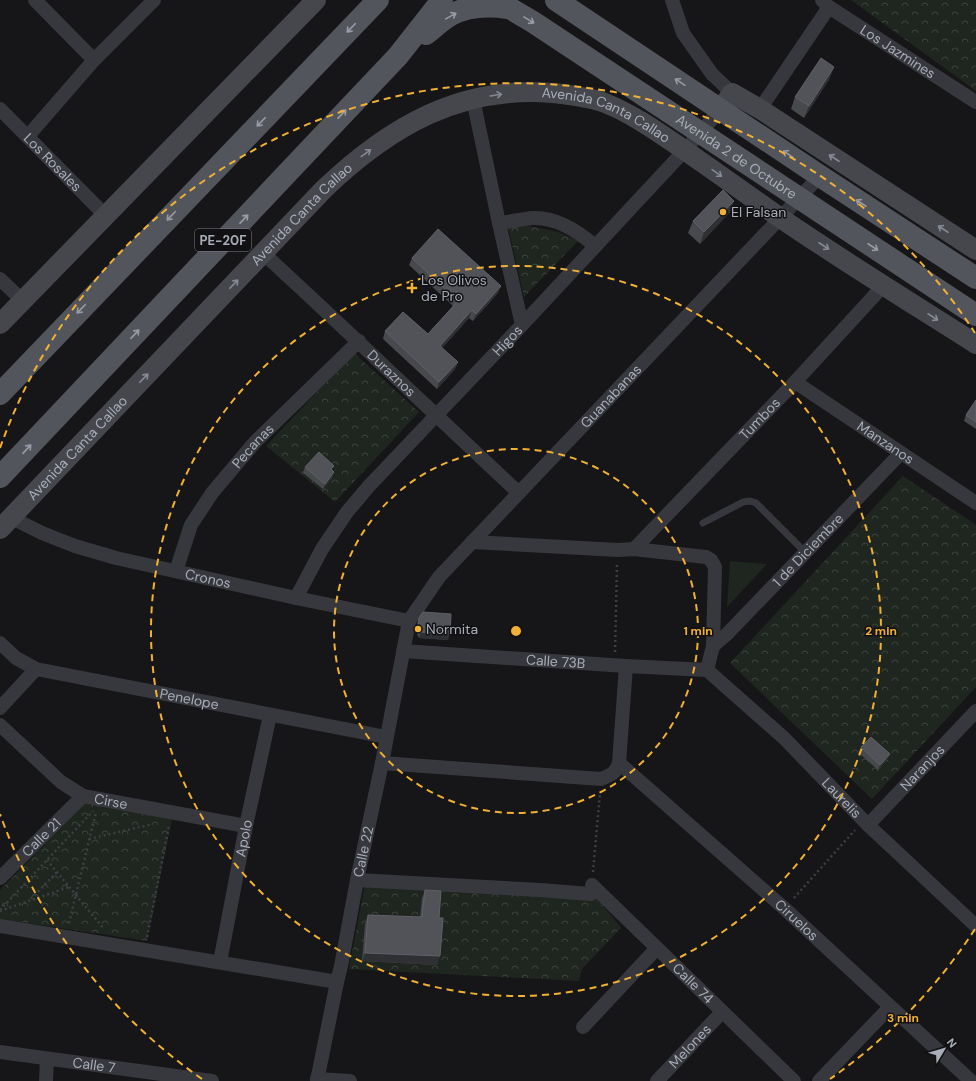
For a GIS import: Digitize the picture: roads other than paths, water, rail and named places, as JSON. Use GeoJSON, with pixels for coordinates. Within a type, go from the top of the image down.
{"type":"FeatureCollection","features":[{"type":"Feature","properties":{"kind":"main road"},"geometry":{"type":"LineString","coordinates":[[0,394],[378,0]]}},
{"type":"Feature","properties":{"kind":"main road","name":"PE-20F"},"geometry":{"type":"LineString","coordinates":[[0,477],[398,56],[442,0]]}},
{"type":"Feature","properties":{"kind":"main road"},"geometry":{"type":"LineString","coordinates":[[556,0],[727,101],[820,176],[976,278]]}},
{"type":"Feature","properties":{"kind":"main road"},"geometry":{"type":"LineString","coordinates":[[398,56],[450,15],[468,8],[502,4]]}},
{"type":"Feature","properties":{"kind":"main road","name":"Avenida 2 de Octubre"},"geometry":{"type":"LineString","coordinates":[[502,4],[533,22],[701,132],[976,315]]}},
{"type":"Feature","properties":{"kind":"street"},"geometry":{"type":"LineString","coordinates":[[35,0],[94,60]]}},
{"type":"Feature","properties":{"kind":"street"},"geometry":{"type":"LineString","coordinates":[[28,136],[94,60],[154,0]]}},
{"type":"Feature","properties":{"kind":"street"},"geometry":{"type":"LineString","coordinates":[[672,0],[683,32],[712,74],[727,101],[760,109],[976,250]]}},
{"type":"Feature","properties":{"kind":"street"},"geometry":{"type":"LineString","coordinates":[[0,324],[106,216],[310,2]]}},
{"type":"Feature","properties":{"kind":"street"},"geometry":{"type":"LineString","coordinates":[[760,109],[826,4]]}},
{"type":"Feature","properties":{"kind":"street","name":"Los Jazmines"},"geometry":{"type":"LineString","coordinates":[[826,4],[976,102]]}},
{"type":"Feature","properties":{"kind":"street","name":"Avenida Canta Callao"},"geometry":{"type":"LineString","coordinates":[[6,524],[324,189],[350,164],[410,122],[440,109],[473,99],[506,93],[537,92],[579,97],[604,103],[638,119],[685,150]]}},
{"type":"Feature","properties":{"kind":"street"},"geometry":{"type":"LineString","coordinates":[[473,99],[522,325]]}},
{"type":"Feature","properties":{"kind":"street","name":"Higos"},"geometry":{"type":"LineString","coordinates":[[296,598],[322,549],[347,512],[369,486],[685,150],[727,101]]}},
{"type":"Feature","properties":{"kind":"street","name":"Los Rosales"},"geometry":{"type":"LineString","coordinates":[[0,109],[106,216]]}},
{"type":"Feature","properties":{"kind":"street","name":"Avenida 2 de Octubre"},"geometry":{"type":"LineString","coordinates":[[685,150],[780,218],[976,344]]}},
{"type":"Feature","properties":{"kind":"street","name":"Guanabanas"},"geometry":{"type":"LineString","coordinates":[[410,621],[439,577],[820,176]]}},
{"type":"Feature","properties":{"kind":"street"},"geometry":{"type":"LineString","coordinates":[[499,223],[535,218],[554,221],[582,234],[595,246]]}},
{"type":"Feature","properties":{"kind":"street","name":"Duraznos"},"geometry":{"type":"LineString","coordinates":[[263,253],[359,341],[436,416],[519,493]]}},
{"type":"Feature","properties":{"kind":"street"},"geometry":{"type":"LineString","coordinates":[[0,279],[23,301]]}},
{"type":"Feature","properties":{"kind":"street","name":"Tumbos"},"geometry":{"type":"LineString","coordinates":[[634,549],[795,382],[884,285]]}},
{"type":"Feature","properties":{"kind":"street","name":"Pecanas"},"geometry":{"type":"LineString","coordinates":[[176,571],[191,525],[212,493],[255,442],[359,341]]}},
{"type":"Feature","properties":{"kind":"street","name":"Manzanos"},"geometry":{"type":"LineString","coordinates":[[795,382],[976,503]]}},
{"type":"Feature","properties":{"kind":"street","name":"1 de Diciembre"},"geometry":{"type":"LineString","coordinates":[[713,646],[727,634],[901,452]]}},
{"type":"Feature","properties":{"kind":"street","name":"Cronos"},"geometry":{"type":"LineString","coordinates":[[6,524],[42,533],[75,546],[116,558],[296,598],[410,621]]}},
{"type":"Feature","properties":{"kind":"street"},"geometry":{"type":"LineString","coordinates":[[472,542],[618,550],[634,549],[706,557],[711,560],[715,567],[713,646],[707,670]]}},
{"type":"Feature","properties":{"kind":"street","name":"Calle 22"},"geometry":{"type":"LineString","coordinates":[[317,1080],[410,621]]}},
{"type":"Feature","properties":{"kind":"street","name":"Penelope"},"geometry":{"type":"LineString","coordinates":[[0,643],[16,658],[36,669],[386,737]]}},
{"type":"Feature","properties":{"kind":"street","name":"Calle 73B"},"geometry":{"type":"LineString","coordinates":[[403,651],[620,666],[707,670]]}},
{"type":"Feature","properties":{"kind":"street"},"geometry":{"type":"LineString","coordinates":[[382,763],[601,779],[612,775],[617,770],[619,763],[620,666]]}},
{"type":"Feature","properties":{"kind":"street"},"geometry":{"type":"LineString","coordinates":[[0,708],[36,669]]}},
{"type":"Feature","properties":{"kind":"street","name":"Laurelis"},"geometry":{"type":"LineString","coordinates":[[707,670],[784,738],[866,822],[976,926]]}},
{"type":"Feature","properties":{"kind":"street","name":"Naranjos"},"geometry":{"type":"LineString","coordinates":[[866,822],[976,711]]}},
{"type":"Feature","properties":{"kind":"street","name":"Apolo"},"geometry":{"type":"LineString","coordinates":[[220,962],[246,826],[270,715]]}},
{"type":"Feature","properties":{"kind":"street","name":"Cirse"},"geometry":{"type":"LineString","coordinates":[[0,725],[61,782],[83,796],[246,826]]}},
{"type":"Feature","properties":{"kind":"street","name":"Ciruelos"},"geometry":{"type":"LineString","coordinates":[[619,763],[785,909],[971,1081]]}},
{"type":"Feature","properties":{"kind":"street","name":"Calle 21"},"geometry":{"type":"LineString","coordinates":[[0,878],[83,796]]}},
{"type":"Feature","properties":{"kind":"street","name":"Calle 74"},"geometry":{"type":"LineString","coordinates":[[357,880],[540,890],[591,889],[657,948],[794,1081]]}},
{"type":"Feature","properties":{"kind":"street"},"geometry":{"type":"LineString","coordinates":[[0,926],[337,982]]}},
{"type":"Feature","properties":{"kind":"street"},"geometry":{"type":"LineString","coordinates":[[583,1027],[657,948]]}},
{"type":"Feature","properties":{"kind":"street"},"geometry":{"type":"LineString","coordinates":[[819,1081],[890,1006]]}},
{"type":"Feature","properties":{"kind":"street","name":"Melones"},"geometry":{"type":"LineString","coordinates":[[657,1081],[722,1012]]}},
{"type":"Feature","properties":{"kind":"street","name":"Calle 7"},"geometry":{"type":"LineString","coordinates":[[0,1052],[212,1081]]}},
{"type":"Feature","properties":{"kind":"street"},"geometry":{"type":"LineString","coordinates":[[46,1081],[47,1059]]}},
{"type":"Feature","properties":{"kind":"street"},"geometry":{"type":"LineString","coordinates":[[317,1080],[350,1081]]}},
{"type":"Feature","properties":{"kind":"lane"},"geometry":{"type":"LineString","coordinates":[[703,523],[743,502],[750,501],[756,503],[805,552]]}},
{"type":"Feature","properties":{"kind":"place","name":"El Falsan"},"geometry":{"type":"Point","coordinates":[723,212]}},
{"type":"Feature","properties":{"kind":"place","name":"Los Olivos de Pro"},"geometry":{"type":"Point","coordinates":[412,288]}},
{"type":"Feature","properties":{"kind":"place","name":"Normita"},"geometry":{"type":"Point","coordinates":[418,629]}}]}
